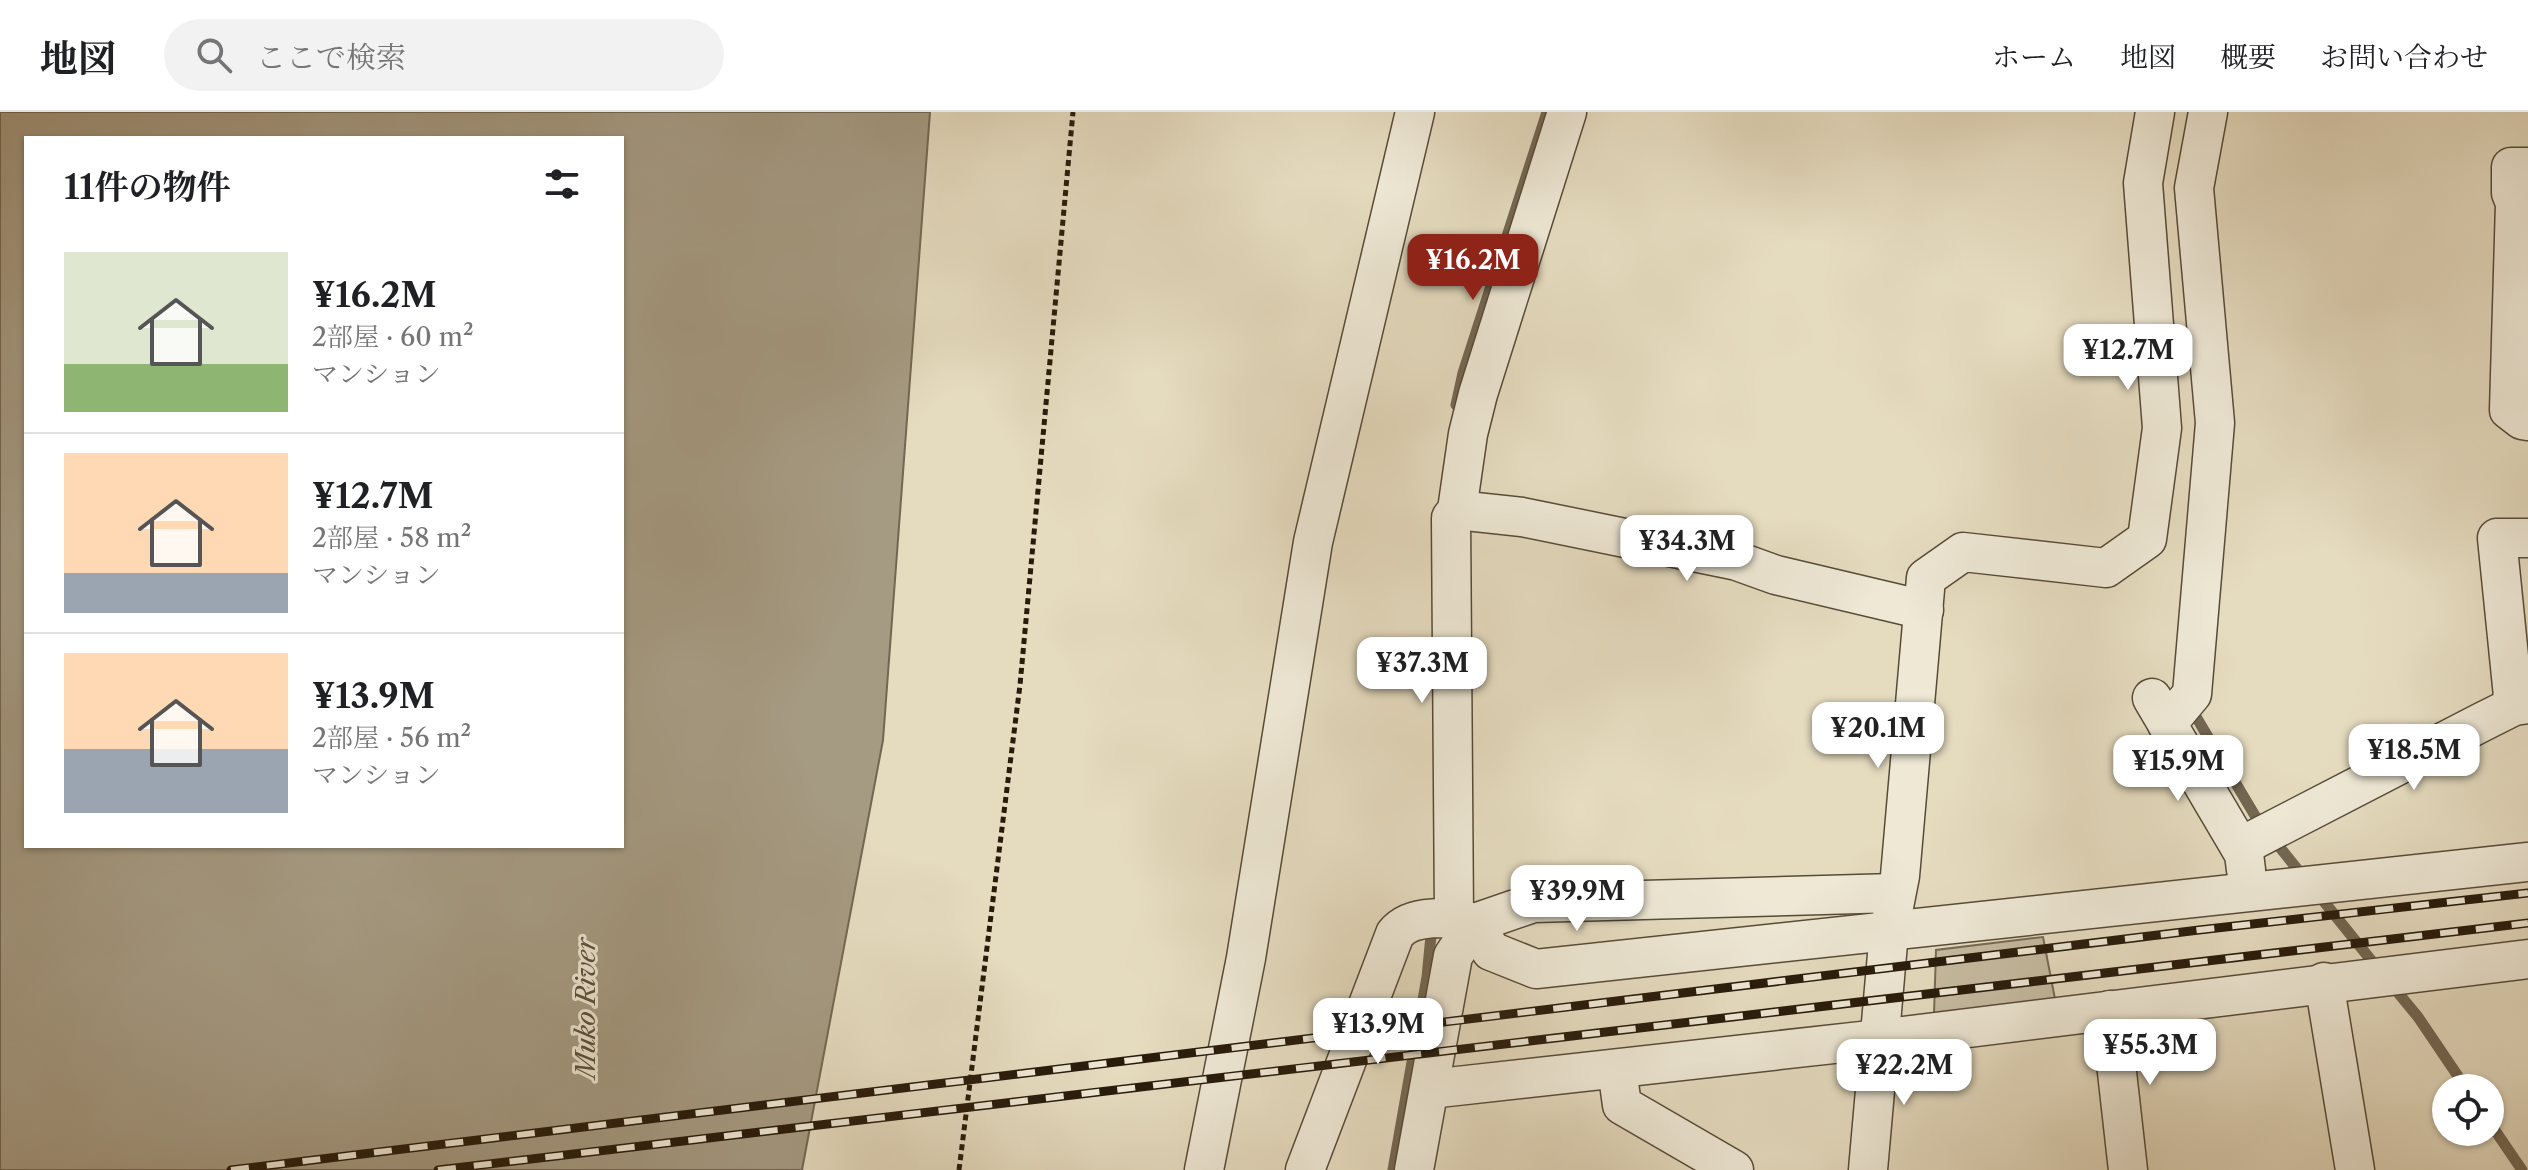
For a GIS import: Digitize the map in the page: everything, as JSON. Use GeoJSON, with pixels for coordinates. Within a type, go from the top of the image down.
{"type":"FeatureCollection","features":[{"type":"Feature","properties":{"kind":"street"},"geometry":{"type":"LineString","coordinates":[[1204,1170],[1246,958],[1313,542],[1415,112]]}},
{"type":"Feature","properties":{"kind":"street"},"geometry":{"type":"LineString","coordinates":[[1414,1170],[1453,956],[1449,920],[1451,518],[1457,510],[1468,434],[1478,394],[1567,112]]}},
{"type":"Feature","properties":{"kind":"street"},"geometry":{"type":"LineString","coordinates":[[1868,1170],[1889,932],[1900,876],[1926,578],[1963,552],[2106,568],[2147,539],[2162,428],[2143,183],[2155,112]]}},
{"type":"Feature","properties":{"kind":"street"},"geometry":{"type":"LineString","coordinates":[[2208,112],[2194,188],[2215,423],[2172,708],[2258,837]]}},
{"type":"Feature","properties":{"kind":"street"},"geometry":{"type":"LineString","coordinates":[[2528,167],[2511,167],[2511,193],[2515,203],[2509,410],[2528,421]]}},
{"type":"Feature","properties":{"kind":"street"},"geometry":{"type":"LineString","coordinates":[[1457,510],[1522,517],[1737,561],[1776,575],[1924,610]]}},
{"type":"Feature","properties":{"kind":"street"},"geometry":{"type":"LineString","coordinates":[[2249,893],[2244,854],[2258,837],[2521,705],[2497,538],[2528,538]]}},
{"type":"Feature","properties":{"kind":"street"},"geometry":{"type":"LineString","coordinates":[[1449,920],[1491,951],[1536,969],[2528,862]]}},
{"type":"Feature","properties":{"kind":"street"},"geometry":{"type":"LineString","coordinates":[[1305,1170],[1400,927],[1533,903],[1895,893]]}},
{"type":"Feature","properties":{"kind":"street"},"geometry":{"type":"LineString","coordinates":[[1430,1089],[1879,1039],[2528,959]]}},
{"type":"Feature","properties":{"kind":"street"},"geometry":{"type":"LineString","coordinates":[[2324,982],[2355,1170]]}},
{"type":"Feature","properties":{"kind":"street"},"geometry":{"type":"LineString","coordinates":[[2110,1010],[2128,1170]]}},
{"type":"Feature","properties":{"kind":"street"},"geometry":{"type":"LineString","coordinates":[[1617,1069],[1622,1105],[1734,1170]]}},
{"type":"Feature","properties":{"kind":"path"},"geometry":{"type":"LineString","coordinates":[[959,1170],[1020,685],[1073,112]]}},
{"type":"Feature","properties":{"kind":"shaded area"},"geometry":{"type":"Polygon","coordinates":[[[2043,937],[2055,999],[1934,1014],[1936,950],[2043,937]]]}},
{"type":"Feature","properties":{"kind":"water","name":"Muko River"},"geometry":{"type":"Polygon","coordinates":[[[0,112],[930,112],[883,740],[802,1170],[0,1170],[0,112]]]}},
{"type":"Feature","properties":{"kind":"waterway"},"geometry":{"type":"LineString","coordinates":[[1456,405],[1463,373],[1547,112]]}},
{"type":"Feature","properties":{"kind":"waterway"},"geometry":{"type":"LineString","coordinates":[[2189,705],[2257,819],[2306,880]]}},
{"type":"Feature","properties":{"kind":"waterway"},"geometry":{"type":"LineString","coordinates":[[2317,893],[2379,970]]}},
{"type":"Feature","properties":{"kind":"waterway"},"geometry":{"type":"LineString","coordinates":[[1393,1170],[1427,977],[1432,925]]}},
{"type":"Feature","properties":{"kind":"waterway"},"geometry":{"type":"LineString","coordinates":[[2390,983],[2418,1017],[2457,1074]]}},
{"type":"Feature","properties":{"kind":"waterway"},"geometry":{"type":"LineString","coordinates":[[2504,1144],[2522,1170]]}},
{"type":"Feature","properties":{"kind":"railway"},"geometry":{"type":"LineString","coordinates":[[231,1170],[2199,930],[2528,893]]}},
{"type":"Feature","properties":{"kind":"railway"},"geometry":{"type":"LineString","coordinates":[[438,1170],[2528,923]]}}]}
